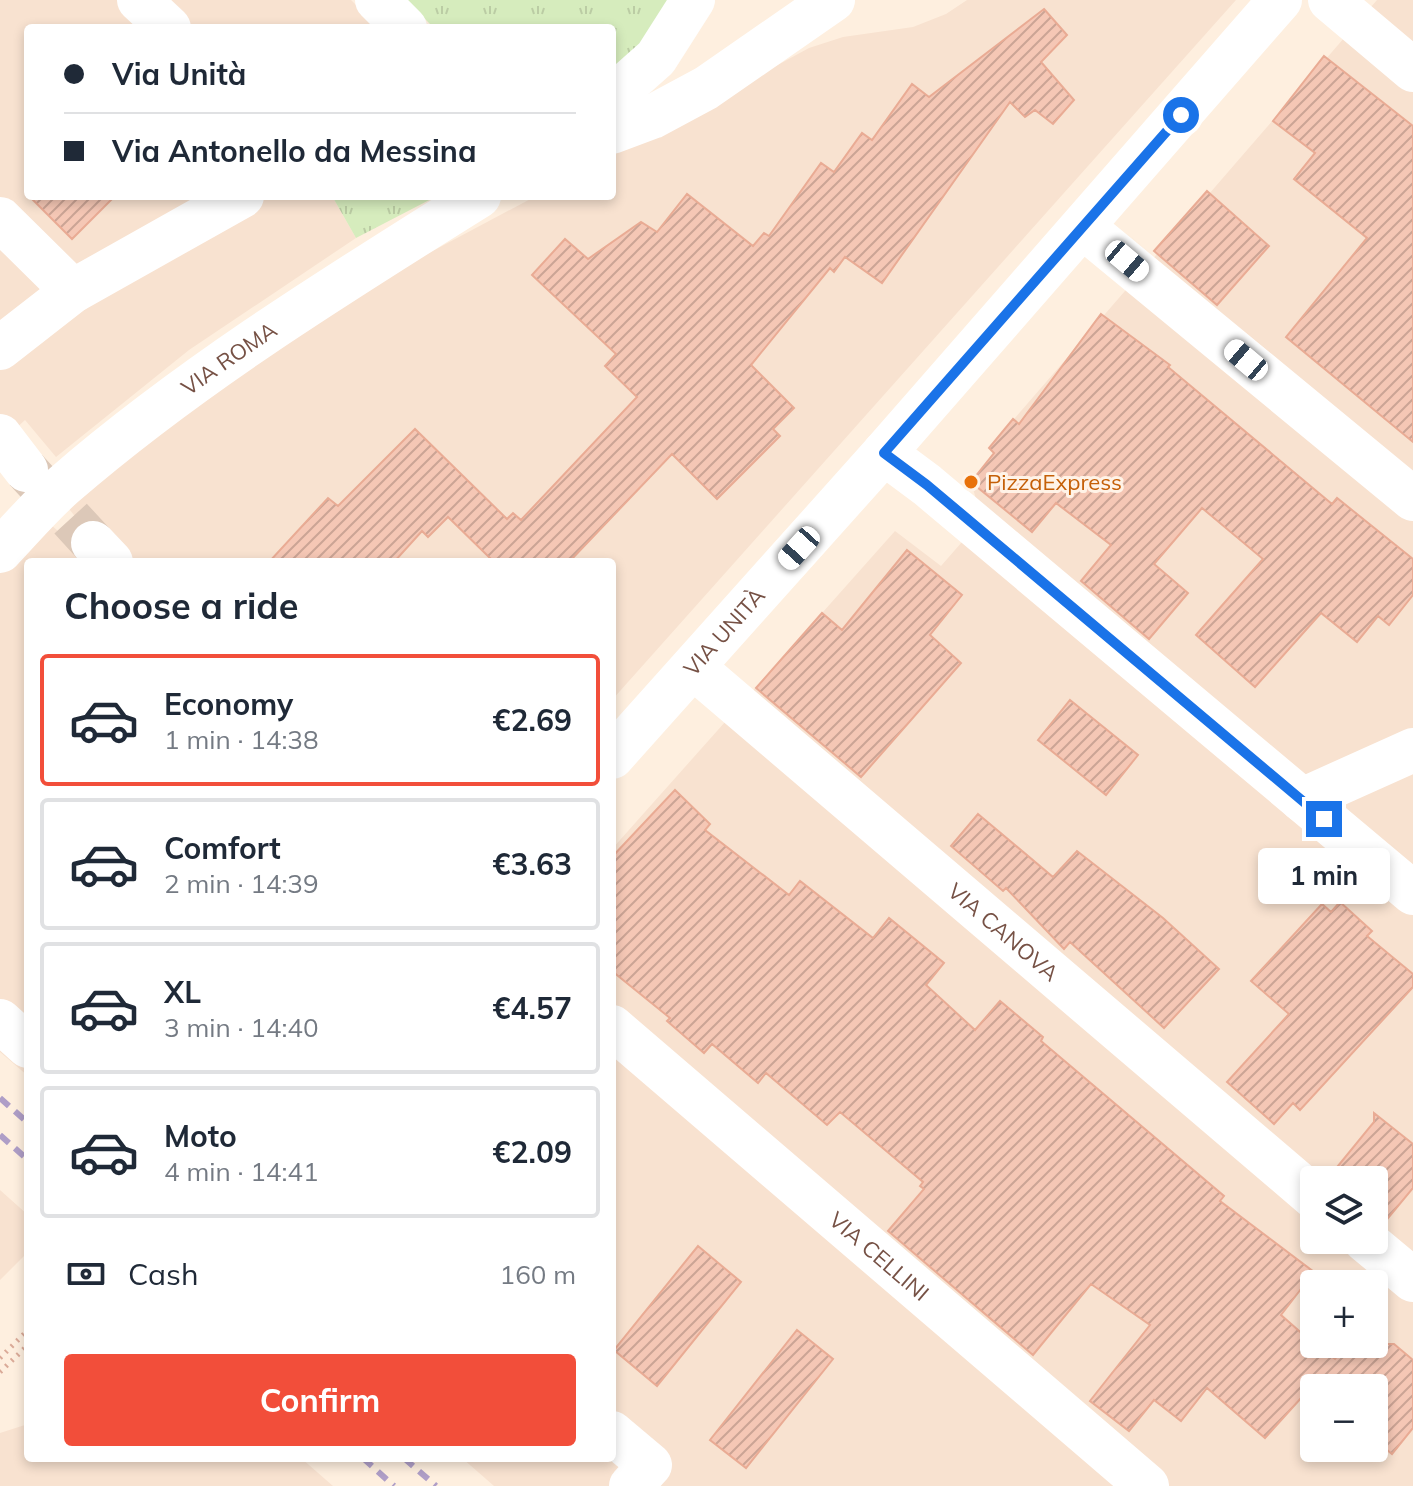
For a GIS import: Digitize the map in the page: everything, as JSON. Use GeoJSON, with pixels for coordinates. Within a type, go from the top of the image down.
{"type":"FeatureCollection","features":[{"type":"Feature","properties":{"kind":"street"},"geometry":{"type":"LineString","coordinates":[[139,0],[165,24]]}},
{"type":"Feature","properties":{"kind":"street"},"geometry":{"type":"LineString","coordinates":[[377,0],[401,24]]}},
{"type":"Feature","properties":{"kind":"street"},"geometry":{"type":"LineString","coordinates":[[616,93],[656,58],[693,0]]}},
{"type":"Feature","properties":{"kind":"street"},"geometry":{"type":"LineString","coordinates":[[616,130],[652,117],[706,88],[833,0]]}},
{"type":"Feature","properties":{"kind":"street"},"geometry":{"type":"LineString","coordinates":[[1330,0],[1413,70]]}},
{"type":"Feature","properties":{"kind":"street","name":"VIA UNITÀ"},"geometry":{"type":"LineString","coordinates":[[616,753],[884,453],[1279,1]]}},
{"type":"Feature","properties":{"kind":"street"},"geometry":{"type":"LineString","coordinates":[[0,348],[73,291],[235,200]]}},
{"type":"Feature","properties":{"kind":"street","name":"VIA ROMA"},"geometry":{"type":"LineString","coordinates":[[0,551],[88,465],[191,386],[356,274],[473,200]]}},
{"type":"Feature","properties":{"kind":"street"},"geometry":{"type":"LineString","coordinates":[[0,219],[73,291]]}},
{"type":"Feature","properties":{"kind":"street"},"geometry":{"type":"LineString","coordinates":[[1083,227],[1413,499]]}},
{"type":"Feature","properties":{"kind":"street"},"geometry":{"type":"LineString","coordinates":[[0,436],[26,470]]}},
{"type":"Feature","properties":{"kind":"street"},"geometry":{"type":"LineString","coordinates":[[884,453],[927,485],[1413,893]]}},
{"type":"Feature","properties":{"kind":"street","name":"VIA CANOVA"},"geometry":{"type":"LineString","coordinates":[[693,667],[1300,1185]]}},
{"type":"Feature","properties":{"kind":"street"},"geometry":{"type":"LineString","coordinates":[[1302,800],[1413,750]]}},
{"type":"Feature","properties":{"kind":"street"},"geometry":{"type":"LineString","coordinates":[[0,1021],[24,1042]]}},
{"type":"Feature","properties":{"kind":"street","name":"VIA CELLINI"},"geometry":{"type":"LineString","coordinates":[[616,1030],[1147,1486]]}},
{"type":"Feature","properties":{"kind":"street"},"geometry":{"type":"LineString","coordinates":[[1382,1254],[1413,1280]]}},
{"type":"Feature","properties":{"kind":"street"},"geometry":{"type":"LineString","coordinates":[[616,1436],[650,1465],[631,1486]]}},
{"type":"Feature","properties":{"kind":"path"},"geometry":{"type":"LineString","coordinates":[[0,1358],[24,1334]]}},
{"type":"Feature","properties":{"kind":"path"},"geometry":{"type":"LineString","coordinates":[[0,1372],[24,1349]]}},
{"type":"Feature","properties":{"kind":"shaded area"},"geometry":{"type":"Polygon","coordinates":[[[0,0],[351,0],[375,24],[24,24],[24,200],[334,200],[356,238],[189,350],[56,457],[25,420],[0,443],[0,0]]]}},
{"type":"Feature","properties":{"kind":"shaded area"},"geometry":{"type":"Polygon","coordinates":[[[967,0],[1236,0],[616,696],[616,558],[24,558],[24,1073],[0,1052],[0,572],[48,522],[60,533],[77,519],[66,505],[119,459],[350,295],[528,200],[616,200],[616,153],[809,48],[843,37],[913,27],[946,14],[967,0]]]}},
{"type":"Feature","properties":{"kind":"shaded area"},"geometry":{"type":"Polygon","coordinates":[[[1377,0],[1413,0],[1413,1486],[494,1486],[467,1462],[616,1462],[616,845],[895,531],[941,566],[982,519],[971,482],[994,453],[989,448],[1377,0]]]}},
{"type":"Feature","properties":{"kind":"shaded area"},"geometry":{"type":"Polygon","coordinates":[[[0,1190],[24,1211],[24,1256],[0,1280],[0,1190]]]}},
{"type":"Feature","properties":{"kind":"shaded area"},"geometry":{"type":"Polygon","coordinates":[[[24,1425],[24,1462],[306,1462],[333,1486],[0,1486],[0,1433],[24,1425]]]}},
{"type":"Feature","properties":{"kind":"green space"},"geometry":{"type":"Polygon","coordinates":[[[406,0],[670,0],[640,46],[616,73],[616,24],[430,24],[406,0]]]}},
{"type":"Feature","properties":{"kind":"green space"},"geometry":{"type":"Polygon","coordinates":[[[334,200],[429,200],[356,238],[334,200]]]}},
{"type":"Feature","properties":{"kind":"building"},"geometry":{"type":"Polygon","coordinates":[[[1044,9],[1067,35],[1041,62],[1074,100],[1053,124],[1035,110],[1025,117],[1010,102],[882,283],[845,257],[834,272],[830,268],[751,365],[794,408],[773,429],[780,436],[717,499],[672,454],[573,558],[490,558],[448,517],[428,537],[422,531],[398,558],[273,558],[328,498],[338,506],[415,429],[507,519],[513,513],[521,520],[637,397],[605,366],[616,354],[532,275],[565,239],[588,259],[641,222],[657,232],[687,194],[753,246],[764,233],[769,236],[821,163],[834,172],[862,133],[872,140],[912,84],[929,97],[1044,9]]]}},
{"type":"Feature","properties":{"kind":"building"},"geometry":{"type":"Polygon","coordinates":[[[1324,56],[1413,126],[1413,442],[1286,337],[1367,238],[1294,179],[1315,153],[1273,121],[1324,56]]]}},
{"type":"Feature","properties":{"kind":"building"},"geometry":{"type":"Polygon","coordinates":[[[1207,191],[1269,246],[1217,305],[1154,251],[1207,191]]]}},
{"type":"Feature","properties":{"kind":"building"},"geometry":{"type":"Polygon","coordinates":[[[33,200],[111,200],[72,239],[33,200]]]}},
{"type":"Feature","properties":{"kind":"building"},"geometry":{"type":"Polygon","coordinates":[[[1101,314],[1170,365],[1168,367],[1332,504],[1337,498],[1413,559],[1413,595],[1389,625],[1378,616],[1357,642],[1321,613],[1255,687],[1196,635],[1263,559],[1202,508],[1154,564],[1188,593],[1149,639],[1081,581],[1111,545],[1056,503],[1032,532],[971,482],[994,453],[989,448],[1013,419],[1019,424],[1101,314]]]}},
{"type":"Feature","properties":{"kind":"building"},"geometry":{"type":"Polygon","coordinates":[[[907,550],[962,595],[930,635],[961,663],[861,777],[756,688],[822,613],[842,630],[907,550]]]}},
{"type":"Feature","properties":{"kind":"building"},"geometry":{"type":"Polygon","coordinates":[[[1070,700],[1138,755],[1106,795],[1038,740],[1070,700]]]}},
{"type":"Feature","properties":{"kind":"building"},"geometry":{"type":"Polygon","coordinates":[[[675,790],[710,824],[705,830],[789,895],[800,881],[873,938],[889,918],[944,963],[926,985],[975,1030],[1000,1001],[1043,1037],[1041,1041],[1224,1196],[1220,1201],[1311,1270],[1300,1270],[1300,1290],[1281,1315],[1300,1332],[1300,1358],[1388,1358],[1388,1344],[1394,1344],[1413,1360],[1413,1428],[1392,1454],[1388,1451],[1388,1374],[1300,1374],[1300,1399],[1265,1438],[1207,1388],[1181,1421],[1154,1400],[1129,1431],[1090,1401],[1150,1325],[1091,1284],[1033,1355],[888,1231],[924,1189],[920,1186],[923,1182],[840,1112],[827,1125],[766,1073],[758,1083],[712,1044],[704,1053],[667,1021],[670,1018],[616,974],[616,853],[675,790]]]}},
{"type":"Feature","properties":{"kind":"building"},"geometry":{"type":"Polygon","coordinates":[[[978,814],[1053,877],[1077,851],[1163,918],[1219,969],[1164,1028],[1070,942],[1064,949],[1006,888],[1003,891],[951,846],[978,814]]]}},
{"type":"Feature","properties":{"kind":"building"},"geometry":{"type":"Polygon","coordinates":[[[1340,902],[1372,931],[1367,936],[1413,974],[1413,987],[1300,1110],[1293,1103],[1274,1124],[1227,1082],[1289,1014],[1251,981],[1322,904],[1331,912],[1340,902]]]}},
{"type":"Feature","properties":{"kind":"building"},"geometry":{"type":"Polygon","coordinates":[[[1374,1113],[1413,1144],[1413,1188],[1388,1218],[1388,1166],[1338,1166],[1374,1122],[1374,1113]]]}},
{"type":"Feature","properties":{"kind":"building"},"geometry":{"type":"Polygon","coordinates":[[[698,1246],[741,1282],[657,1386],[616,1352],[616,1348],[698,1246]]]}},
{"type":"Feature","properties":{"kind":"building"},"geometry":{"type":"Polygon","coordinates":[[[797,1330],[833,1359],[746,1468],[710,1440],[797,1330]]]}},
{"type":"Feature","properties":{"kind":"tunnel"},"geometry":{"type":"LineString","coordinates":[[26,470],[93,543]]}},
{"type":"Feature","properties":{"kind":"railway"},"geometry":{"type":"LineString","coordinates":[[0,1098],[24,1119]]}},
{"type":"Feature","properties":{"kind":"railway"},"geometry":{"type":"LineString","coordinates":[[0,1135],[24,1156]]}},
{"type":"Feature","properties":{"kind":"railway"},"geometry":{"type":"LineString","coordinates":[[367,1462],[394,1486]]}},
{"type":"Feature","properties":{"kind":"railway"},"geometry":{"type":"LineString","coordinates":[[409,1462],[436,1486]]}},
{"type":"Feature","properties":{"kind":"place","name":"PizzaExpress"},"geometry":{"type":"Point","coordinates":[971,482]}},
{"type":"Feature","properties":{"kind":"route"},"geometry":{"type":"LineString","coordinates":[[1181,115],[884,453],[927,485],[1324,819]]}}]}
